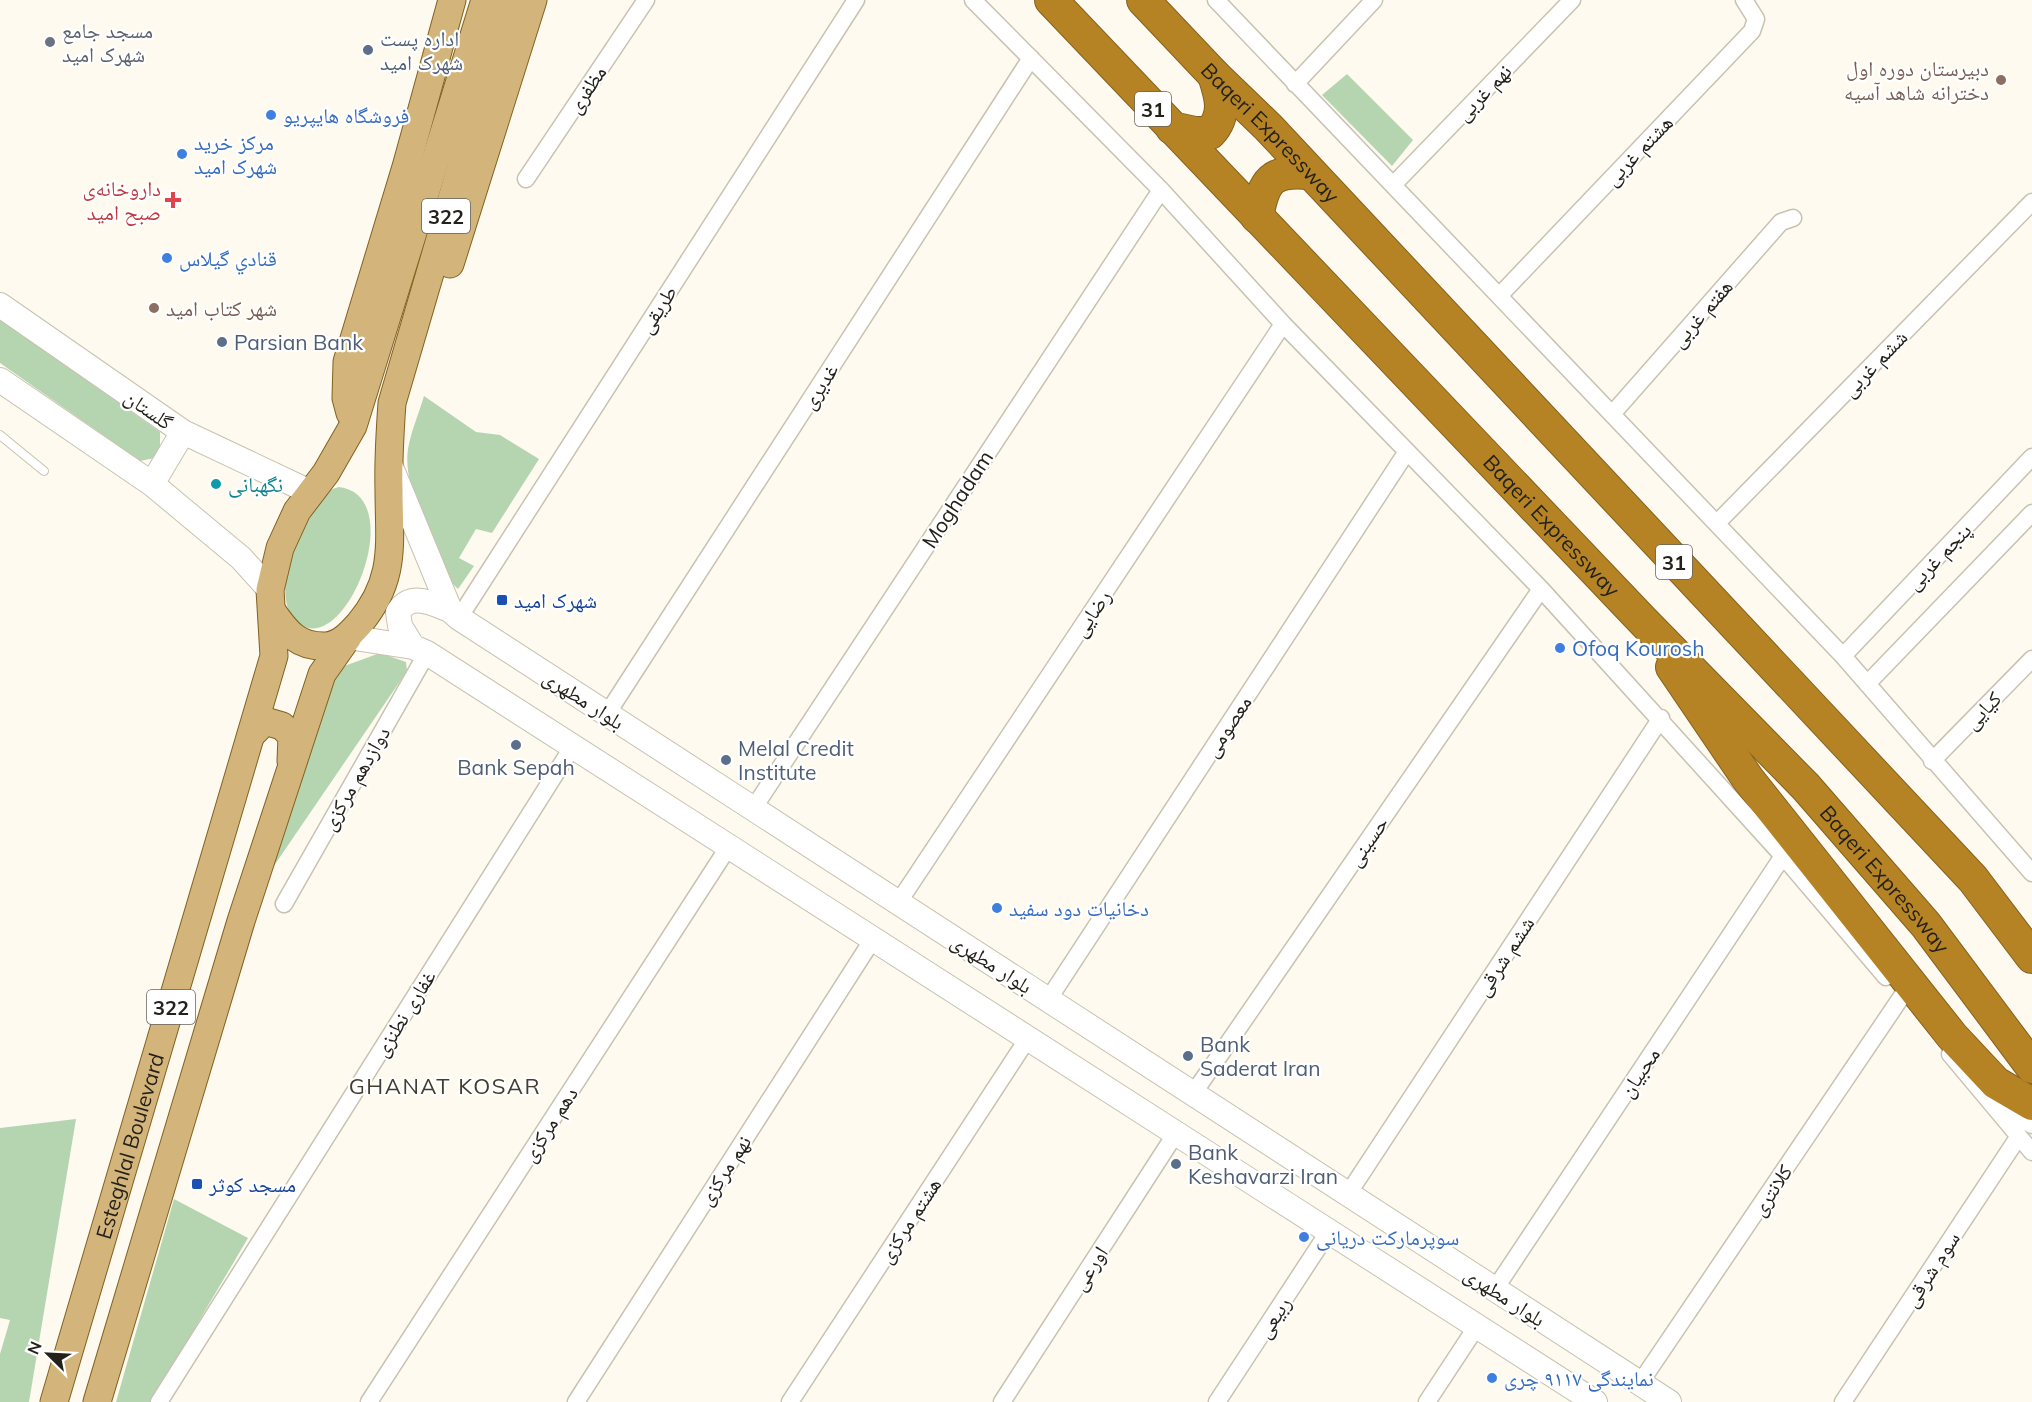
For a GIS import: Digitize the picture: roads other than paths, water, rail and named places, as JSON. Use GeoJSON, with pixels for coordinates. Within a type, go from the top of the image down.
{"type":"FeatureCollection","features":[{"type":"Feature","properties":{"kind":"highway","name":"Baqeri Expressway"},"geometry":{"type":"LineString","coordinates":[[1051,0],[1643,621],[1806,787],[1926,925],[2032,1067]]}},
{"type":"Feature","properties":{"kind":"highway","name":"Baqeri Expressway"},"geometry":{"type":"LineString","coordinates":[[1143,0],[1214,75],[1268,127],[1973,879],[2032,957]]}},
{"type":"Feature","properties":{"kind":"highway"},"geometry":{"type":"LineString","coordinates":[[1172,128],[1195,134],[1210,133],[1220,122],[1222,100],[1214,75]]}},
{"type":"Feature","properties":{"kind":"highway"},"geometry":{"type":"LineString","coordinates":[[1257,217],[1262,192],[1270,179],[1286,171],[1309,173]]}},
{"type":"Feature","properties":{"kind":"highway"},"geometry":{"type":"LineString","coordinates":[[1643,621],[1695,704],[1748,780],[1938,1019],[1996,1083],[2032,1104]]}},
{"type":"Feature","properties":{"kind":"highway"},"geometry":{"type":"LineString","coordinates":[[1973,879],[2032,922]]}},
{"type":"Feature","properties":{"kind":"main road"},"geometry":{"type":"LineString","coordinates":[[353,426],[346,398],[347,362],[406,167],[452,0]]}},
{"type":"Feature","properties":{"kind":"main road","name":"322"},"geometry":{"type":"LineString","coordinates":[[353,426],[485,0]]}},
{"type":"Feature","properties":{"kind":"main road","name":"322"},"geometry":{"type":"LineString","coordinates":[[389,434],[392,403],[403,361],[510,0]]}},
{"type":"Feature","properties":{"kind":"main road"},"geometry":{"type":"LineString","coordinates":[[389,434],[406,400],[500,111],[533,0]]}},
{"type":"Feature","properties":{"kind":"main road","name":"گلستان"},"geometry":{"type":"LineString","coordinates":[[0,305],[183,432],[310,492]]}},
{"type":"Feature","properties":{"kind":"main road"},"geometry":{"type":"LineString","coordinates":[[0,380],[152,484],[241,558],[271,600],[286,631],[304,644],[331,645],[348,637],[420,650]]}},
{"type":"Feature","properties":{"kind":"main road","name":"Esteghlal Boulevard"},"geometry":{"type":"LineString","coordinates":[[54,1402],[274,656],[271,600],[280,548],[297,511],[326,473],[353,426]]}},
{"type":"Feature","properties":{"kind":"main road"},"geometry":{"type":"LineString","coordinates":[[152,484],[183,432]]}},
{"type":"Feature","properties":{"kind":"main road","name":"Esteghlal Boulevard"},"geometry":{"type":"LineString","coordinates":[[97,1402],[241,921],[322,674],[376,599],[390,556],[392,528],[388,462],[389,434]]}},
{"type":"Feature","properties":{"kind":"main road"},"geometry":{"type":"LineString","coordinates":[[388,462],[454,614]]}},
{"type":"Feature","properties":{"kind":"main road","name":"بلوار مطهری"},"geometry":{"type":"LineString","coordinates":[[1595,1402],[420,650],[400,626],[398,612],[404,603],[414,599],[454,614],[1669,1402]]}},
{"type":"Feature","properties":{"kind":"main road"},"geometry":{"type":"LineString","coordinates":[[251,735],[265,721],[282,726],[292,736],[291,768]]}},
{"type":"Feature","properties":{"kind":"street","name":"مظفری"},"geometry":{"type":"LineString","coordinates":[[526,179],[646,0]]}},
{"type":"Feature","properties":{"kind":"street","name":"طریقی"},"geometry":{"type":"LineString","coordinates":[[454,614],[856,0]]}},
{"type":"Feature","properties":{"kind":"street"},"geometry":{"type":"LineString","coordinates":[[973,0],[1161,190],[1282,324],[1541,589],[1661,718],[1783,856],[2032,1152]]}},
{"type":"Feature","properties":{"kind":"street"},"geometry":{"type":"LineString","coordinates":[[1216,0],[1843,656],[1932,761],[2032,873]]}},
{"type":"Feature","properties":{"kind":"street"},"geometry":{"type":"LineString","coordinates":[[1295,84],[1374,0]]}},
{"type":"Feature","properties":{"kind":"street","name":"نهم غربی"},"geometry":{"type":"LineString","coordinates":[[1394,184],[1572,0]]}},
{"type":"Feature","properties":{"kind":"street","name":"هشتم غربی"},"geometry":{"type":"LineString","coordinates":[[1500,295],[1752,31],[1756,19],[1744,0]]}},
{"type":"Feature","properties":{"kind":"street","name":"غدیری"},"geometry":{"type":"LineString","coordinates":[[607,714],[1031,58]]}},
{"type":"Feature","properties":{"kind":"street","name":"Moghadam"},"geometry":{"type":"LineString","coordinates":[[753,809],[1161,190]]}},
{"type":"Feature","properties":{"kind":"street","name":"ششم غربی"},"geometry":{"type":"LineString","coordinates":[[1717,523],[2032,202]]}},
{"type":"Feature","properties":{"kind":"street","name":"هفتم غربی"},"geometry":{"type":"LineString","coordinates":[[1613,413],[1781,222],[1793,218]]}},
{"type":"Feature","properties":{"kind":"street","name":"رضایی"},"geometry":{"type":"LineString","coordinates":[[898,903],[1282,324]]}},
{"type":"Feature","properties":{"kind":"street","name":"معصومی"},"geometry":{"type":"LineString","coordinates":[[1048,1000],[1406,453]]}},
{"type":"Feature","properties":{"kind":"street","name":"پنجم غربی"},"geometry":{"type":"LineString","coordinates":[[1843,656],[2032,457]]}},
{"type":"Feature","properties":{"kind":"street","name":"پنجم غربی"},"geometry":{"type":"LineString","coordinates":[[1867,684],[2032,513]]}},
{"type":"Feature","properties":{"kind":"street","name":"حسینی"},"geometry":{"type":"LineString","coordinates":[[1193,1094],[1541,589]]}},
{"type":"Feature","properties":{"kind":"street","name":"دوازدهم مرکزی"},"geometry":{"type":"LineString","coordinates":[[284,904],[420,650]]}},
{"type":"Feature","properties":{"kind":"street","name":"کیایی"},"geometry":{"type":"LineString","coordinates":[[1932,761],[2032,659]]}},
{"type":"Feature","properties":{"kind":"street","name":"ششم شرقی"},"geometry":{"type":"LineString","coordinates":[[1348,1194],[1661,718]]}},
{"type":"Feature","properties":{"kind":"street","name":"غفاری نطنزی"},"geometry":{"type":"LineString","coordinates":[[159,1402],[573,746]]}},
{"type":"Feature","properties":{"kind":"street","name":"دهم مرکزی"},"geometry":{"type":"LineString","coordinates":[[369,1402],[729,846]]}},
{"type":"Feature","properties":{"kind":"street","name":"محبیان"},"geometry":{"type":"LineString","coordinates":[[1496,1289],[1783,856]]}},
{"type":"Feature","properties":{"kind":"street","name":"نهم مرکزی"},"geometry":{"type":"LineString","coordinates":[[576,1402],[873,939]]}},
{"type":"Feature","properties":{"kind":"street","name":"کلانتری"},"geometry":{"type":"LineString","coordinates":[[1640,1383],[1902,996]]}},
{"type":"Feature","properties":{"kind":"street","name":"هشتم مرکزی"},"geometry":{"type":"LineString","coordinates":[[790,1402],[1028,1038]]}},
{"type":"Feature","properties":{"kind":"street"},"geometry":{"type":"LineString","coordinates":[[1986,1099],[2032,1125]]}},
{"type":"Feature","properties":{"kind":"street","name":"اورعی"},"geometry":{"type":"LineString","coordinates":[[1002,1402],[1176,1133]]}},
{"type":"Feature","properties":{"kind":"street","name":"سوم شرقی"},"geometry":{"type":"LineString","coordinates":[[1844,1402],[2019,1136]]}},
{"type":"Feature","properties":{"kind":"street","name":"ربیعی"},"geometry":{"type":"LineString","coordinates":[[1217,1402],[1329,1231]]}},
{"type":"Feature","properties":{"kind":"street"},"geometry":{"type":"LineString","coordinates":[[1427,1402],[1477,1326]]}},
{"type":"Feature","properties":{"kind":"lane"},"geometry":{"type":"LineString","coordinates":[[0,435],[44,471]]}},
{"type":"Feature","properties":{"kind":"place","name":"مسجد جامع شهرک امید"},"geometry":{"type":"Point","coordinates":[50,42]}},
{"type":"Feature","properties":{"kind":"place","name":"اداره پست شهرک امید"},"geometry":{"type":"Point","coordinates":[368,50]}},
{"type":"Feature","properties":{"kind":"place","name":"دبیرستان دوره اول دخترانه شاهد آسیه"},"geometry":{"type":"Point","coordinates":[2001,80]}},
{"type":"Feature","properties":{"kind":"place","name":"فروشگاه هایپریو"},"geometry":{"type":"Point","coordinates":[271,115]}},
{"type":"Feature","properties":{"kind":"place","name":"مرکز خرید شهرک امید"},"geometry":{"type":"Point","coordinates":[182,154]}},
{"type":"Feature","properties":{"kind":"place","name":"داروخانه‌ی صبح امید"},"geometry":{"type":"Point","coordinates":[173,200]}},
{"type":"Feature","properties":{"kind":"place","name":"قنادي گيلاس"},"geometry":{"type":"Point","coordinates":[167,258]}},
{"type":"Feature","properties":{"kind":"place","name":"شهر کتاب امید"},"geometry":{"type":"Point","coordinates":[154,308]}},
{"type":"Feature","properties":{"kind":"place","name":"Parsian Bank"},"geometry":{"type":"Point","coordinates":[222,342]}},
{"type":"Feature","properties":{"kind":"place","name":"نگهبانی"},"geometry":{"type":"Point","coordinates":[216,484]}},
{"type":"Feature","properties":{"kind":"place","name":"شهرک امید"},"geometry":{"type":"Point","coordinates":[502,600]}},
{"type":"Feature","properties":{"kind":"place","name":"Ofoq Kourosh"},"geometry":{"type":"Point","coordinates":[1560,648]}},
{"type":"Feature","properties":{"kind":"place","name":"Bank Sepah"},"geometry":{"type":"Point","coordinates":[516,745]}},
{"type":"Feature","properties":{"kind":"place","name":"Melal Credit Institute"},"geometry":{"type":"Point","coordinates":[726,760]}},
{"type":"Feature","properties":{"kind":"place","name":"دخانیات دود سفید"},"geometry":{"type":"Point","coordinates":[997,908]}},
{"type":"Feature","properties":{"kind":"place","name":"Bank Saderat Iran"},"geometry":{"type":"Point","coordinates":[1188,1056]}},
{"type":"Feature","properties":{"kind":"place","name":"Bank Keshavarzi Iran"},"geometry":{"type":"Point","coordinates":[1176,1164]}},
{"type":"Feature","properties":{"kind":"place","name":"مسجد کوثر"},"geometry":{"type":"Point","coordinates":[197,1184]}},
{"type":"Feature","properties":{"kind":"place","name":"سوپرمارکت دریانی"},"geometry":{"type":"Point","coordinates":[1304,1237]}},
{"type":"Feature","properties":{"kind":"place","name":"نمایندگی ۹۱۱۷ چری"},"geometry":{"type":"Point","coordinates":[1492,1378]}},
{"type":"Feature","properties":{"kind":"district","name":"GHANAT KOSAR"},"geometry":{"type":"Point","coordinates":[445,1086]}}]}
